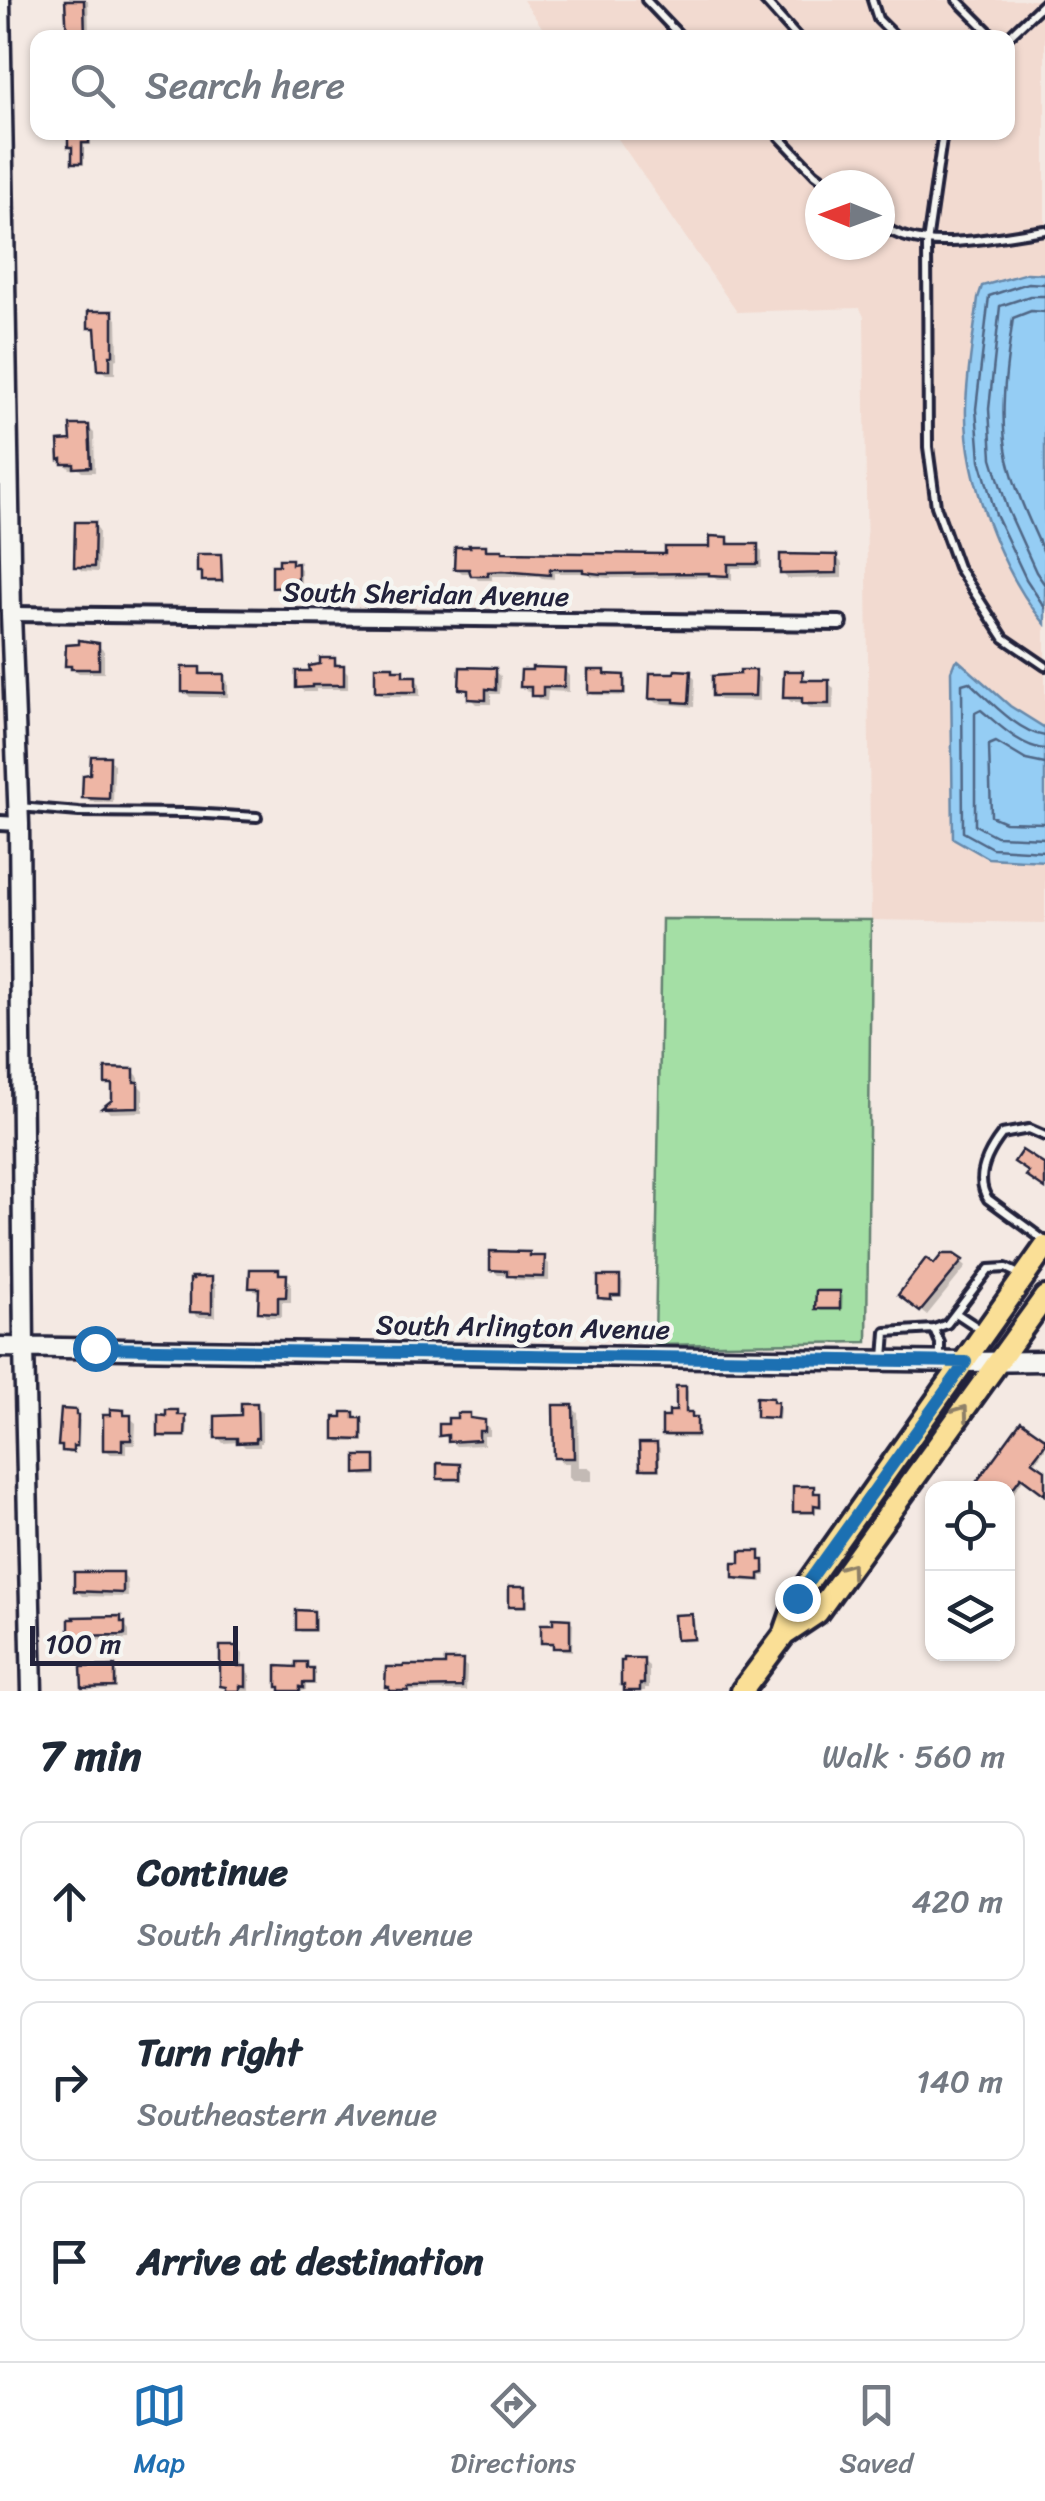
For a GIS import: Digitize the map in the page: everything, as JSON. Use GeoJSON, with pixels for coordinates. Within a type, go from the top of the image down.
{"type":"FeatureCollection","features":[{"type":"Feature","properties":{"kind":"main road"},"geometry":{"type":"LineString","coordinates":[[0,0],[6,614],[32,1691]]}},
{"type":"Feature","properties":{"kind":"main road"},"geometry":{"type":"LineString","coordinates":[[742,1691],[784,1635],[797,1598],[966,1362],[1045,1244]]}},
{"type":"Feature","properties":{"kind":"main road"},"geometry":{"type":"LineString","coordinates":[[784,1635],[818,1613],[1045,1297]]}},
{"type":"Feature","properties":{"kind":"main road","name":"South Arlington Avenue"},"geometry":{"type":"LineString","coordinates":[[0,1347],[1045,1361]]}},
{"type":"Feature","properties":{"kind":"street","name":"South Sheridan Avenue"},"geometry":{"type":"LineString","coordinates":[[6,614],[840,623]]}},
{"type":"Feature","properties":{"kind":"lane"},"geometry":{"type":"LineString","coordinates":[[646,0],[674,30]]}},
{"type":"Feature","properties":{"kind":"lane"},"geometry":{"type":"LineString","coordinates":[[764,0],[791,30]]}},
{"type":"Feature","properties":{"kind":"lane"},"geometry":{"type":"LineString","coordinates":[[872,0],[878,19],[889,30]]}},
{"type":"Feature","properties":{"kind":"lane"},"geometry":{"type":"LineString","coordinates":[[957,0],[986,30]]}},
{"type":"Feature","properties":{"kind":"lane"},"geometry":{"type":"LineString","coordinates":[[1015,30],[1045,2]]}},
{"type":"Feature","properties":{"kind":"lane"},"geometry":{"type":"LineString","coordinates":[[783,140],[811,170]]}},
{"type":"Feature","properties":{"kind":"lane"},"geometry":{"type":"LineString","coordinates":[[942,140],[927,243],[928,447],[936,506],[958,567],[1004,638],[1045,666]]}},
{"type":"Feature","properties":{"kind":"lane"},"geometry":{"type":"LineString","coordinates":[[895,232],[927,243],[1045,230]]}},
{"type":"Feature","properties":{"kind":"lane"},"geometry":{"type":"LineString","coordinates":[[12,818],[79,812],[257,817]]}},
{"type":"Feature","properties":{"kind":"lane"},"geometry":{"type":"LineString","coordinates":[[1045,1136],[1028,1129],[1002,1134],[987,1159],[981,1183],[988,1199],[1045,1244]]}},
{"type":"Feature","properties":{"kind":"lane"},"geometry":{"type":"LineString","coordinates":[[884,1361],[886,1332],[934,1329],[948,1324],[989,1269],[1006,1268],[1024,1276]]}},
{"type":"Feature","properties":{"kind":"lane"},"geometry":{"type":"LineString","coordinates":[[956,1313],[986,1332]]}},
{"type":"Feature","properties":{"kind":"lane"},"geometry":{"type":"LineString","coordinates":[[934,1329],[940,1343],[940,1362]]}},
{"type":"Feature","properties":{"kind":"shaded area"},"geometry":{"type":"Polygon","coordinates":[[[523,0],[1045,0],[1045,923],[871,920],[864,317],[860,308],[737,312],[619,140],[1015,140],[1015,30],[544,30],[523,0]]]}},
{"type":"Feature","properties":{"kind":"green space"},"geometry":{"type":"Polygon","coordinates":[[[662,919],[871,920],[867,1342],[655,1345],[662,919]]]}},
{"type":"Feature","properties":{"kind":"water"},"geometry":{"type":"Polygon","coordinates":[[[1027,273],[1045,274],[1045,624],[1014,578],[988,522],[967,434],[968,380],[982,286],[1027,273]]]}},
{"type":"Feature","properties":{"kind":"water"},"geometry":{"type":"Polygon","coordinates":[[[958,660],[1010,706],[1045,728],[1045,861],[988,858],[953,838],[951,671],[958,660]]]}},
{"type":"Feature","properties":{"kind":"building"},"geometry":{"type":"Polygon","coordinates":[[[65,0],[84,0],[85,30],[67,30],[65,0]]]}},
{"type":"Feature","properties":{"kind":"building"},"geometry":{"type":"Polygon","coordinates":[[[68,140],[89,140],[82,143],[82,163],[72,163],[72,147],[68,147],[68,140]]]}},
{"type":"Feature","properties":{"kind":"building"},"geometry":{"type":"Polygon","coordinates":[[[88,311],[113,311],[110,370],[98,370],[95,328],[88,328],[88,311]]]}},
{"type":"Feature","properties":{"kind":"building"},"geometry":{"type":"Polygon","coordinates":[[[70,425],[89,425],[91,467],[74,468],[74,464],[62,464],[59,460],[58,441],[71,440],[70,425]]]}},
{"type":"Feature","properties":{"kind":"building"},"geometry":{"type":"Polygon","coordinates":[[[75,522],[95,522],[94,567],[74,567],[75,522]]]}},
{"type":"Feature","properties":{"kind":"building"},"geometry":{"type":"Polygon","coordinates":[[[710,536],[728,537],[728,544],[758,544],[758,564],[728,564],[728,576],[550,569],[550,575],[502,571],[471,576],[469,569],[454,569],[455,547],[469,545],[486,545],[486,550],[502,552],[665,554],[665,547],[710,547],[710,536]]]}},
{"type":"Feature","properties":{"kind":"building"},"geometry":{"type":"Polygon","coordinates":[[[197,554],[221,554],[222,581],[202,581],[202,572],[197,572],[197,554]]]}},
{"type":"Feature","properties":{"kind":"building"},"geometry":{"type":"Polygon","coordinates":[[[780,554],[837,555],[837,573],[780,574],[780,554]]]}},
{"type":"Feature","properties":{"kind":"building"},"geometry":{"type":"Polygon","coordinates":[[[279,559],[298,563],[298,582],[272,588],[272,565],[279,565],[279,559]]]}},
{"type":"Feature","properties":{"kind":"building"},"geometry":{"type":"Polygon","coordinates":[[[79,640],[99,643],[99,669],[65,666],[66,645],[79,644],[79,640]]]}},
{"type":"Feature","properties":{"kind":"building"},"geometry":{"type":"Polygon","coordinates":[[[320,658],[335,658],[335,665],[344,665],[344,685],[296,688],[296,671],[310,671],[309,666],[320,664],[320,658]]]}},
{"type":"Feature","properties":{"kind":"building"},"geometry":{"type":"Polygon","coordinates":[[[375,666],[393,666],[393,670],[403,670],[403,676],[416,676],[416,692],[375,692],[375,666]]]}},
{"type":"Feature","properties":{"kind":"building"},"geometry":{"type":"Polygon","coordinates":[[[182,667],[200,667],[200,674],[224,674],[224,693],[182,692],[182,667]]]}},
{"type":"Feature","properties":{"kind":"building"},"geometry":{"type":"Polygon","coordinates":[[[460,667],[496,668],[496,690],[486,689],[486,700],[468,699],[468,690],[459,689],[460,667]]]}},
{"type":"Feature","properties":{"kind":"building"},"geometry":{"type":"Polygon","coordinates":[[[565,668],[564,687],[543,687],[543,696],[531,696],[531,687],[520,687],[521,670],[565,668]]]}},
{"type":"Feature","properties":{"kind":"building"},"geometry":{"type":"Polygon","coordinates":[[[588,670],[624,675],[624,693],[588,693],[588,670]]]}},
{"type":"Feature","properties":{"kind":"building"},"geometry":{"type":"Polygon","coordinates":[[[740,670],[756,670],[755,696],[712,696],[712,676],[740,674],[740,670]]]}},
{"type":"Feature","properties":{"kind":"building"},"geometry":{"type":"Polygon","coordinates":[[[691,671],[689,703],[649,699],[650,673],[691,671]]]}},
{"type":"Feature","properties":{"kind":"building"},"geometry":{"type":"Polygon","coordinates":[[[784,671],[803,671],[802,680],[829,680],[829,704],[802,704],[802,698],[783,698],[784,671]]]}},
{"type":"Feature","properties":{"kind":"building"},"geometry":{"type":"Polygon","coordinates":[[[91,756],[110,756],[109,799],[82,798],[83,775],[90,774],[91,756]]]}},
{"type":"Feature","properties":{"kind":"building"},"geometry":{"type":"Polygon","coordinates":[[[105,1068],[134,1069],[138,1107],[102,1108],[112,1100],[112,1084],[105,1084],[105,1068]]]}},
{"type":"Feature","properties":{"kind":"building"},"geometry":{"type":"Polygon","coordinates":[[[1022,1150],[1045,1165],[1045,1189],[1014,1162],[1022,1150]]]}},
{"type":"Feature","properties":{"kind":"building"},"geometry":{"type":"Polygon","coordinates":[[[490,1251],[545,1256],[544,1277],[507,1276],[507,1271],[490,1270],[490,1251]]]}},
{"type":"Feature","properties":{"kind":"building"},"geometry":{"type":"Polygon","coordinates":[[[942,1254],[954,1254],[963,1260],[920,1312],[898,1295],[926,1258],[934,1264],[942,1254]]]}},
{"type":"Feature","properties":{"kind":"building"},"geometry":{"type":"Polygon","coordinates":[[[250,1269],[279,1269],[279,1274],[287,1274],[286,1297],[278,1297],[278,1313],[258,1312],[259,1288],[249,1288],[250,1269]]]}},
{"type":"Feature","properties":{"kind":"building"},"geometry":{"type":"Polygon","coordinates":[[[598,1276],[620,1276],[620,1295],[598,1298],[598,1276]]]}},
{"type":"Feature","properties":{"kind":"building"},"geometry":{"type":"Polygon","coordinates":[[[192,1277],[212,1277],[212,1313],[190,1312],[192,1277]]]}},
{"type":"Feature","properties":{"kind":"building"},"geometry":{"type":"Polygon","coordinates":[[[816,1291],[840,1291],[840,1309],[815,1309],[816,1291]]]}},
{"type":"Feature","properties":{"kind":"building"},"geometry":{"type":"Polygon","coordinates":[[[676,1386],[686,1386],[686,1412],[697,1417],[697,1435],[662,1435],[662,1417],[676,1411],[676,1386]]]}},
{"type":"Feature","properties":{"kind":"building"},"geometry":{"type":"Polygon","coordinates":[[[756,1397],[778,1402],[777,1418],[756,1417],[756,1397]]]}},
{"type":"Feature","properties":{"kind":"building"},"geometry":{"type":"Polygon","coordinates":[[[241,1403],[257,1403],[256,1442],[215,1438],[215,1416],[241,1415],[241,1403]]]}},
{"type":"Feature","properties":{"kind":"building"},"geometry":{"type":"Polygon","coordinates":[[[553,1405],[573,1405],[574,1458],[554,1458],[553,1405]]]}},
{"type":"Feature","properties":{"kind":"building"},"geometry":{"type":"Polygon","coordinates":[[[61,1409],[76,1410],[78,1415],[77,1446],[73,1446],[73,1452],[62,1451],[62,1446],[58,1446],[61,1409]]]}},
{"type":"Feature","properties":{"kind":"building"},"geometry":{"type":"Polygon","coordinates":[[[110,1409],[131,1415],[131,1440],[122,1440],[122,1450],[103,1450],[103,1415],[110,1415],[110,1409]]]}},
{"type":"Feature","properties":{"kind":"building"},"geometry":{"type":"Polygon","coordinates":[[[166,1410],[186,1415],[185,1436],[158,1436],[158,1415],[166,1416],[166,1410]]]}},
{"type":"Feature","properties":{"kind":"building"},"geometry":{"type":"Polygon","coordinates":[[[342,1412],[354,1412],[354,1418],[362,1418],[362,1440],[334,1439],[334,1417],[342,1417],[342,1412]]]}},
{"type":"Feature","properties":{"kind":"building"},"geometry":{"type":"Polygon","coordinates":[[[457,1413],[470,1413],[470,1418],[485,1420],[485,1431],[479,1431],[479,1440],[448,1442],[448,1435],[439,1436],[439,1424],[448,1424],[448,1418],[457,1418],[457,1413]]]}},
{"type":"Feature","properties":{"kind":"building"},"geometry":{"type":"Polygon","coordinates":[[[1021,1421],[1045,1438],[1032,1461],[1045,1470],[1045,1495],[1021,1477],[1015,1485],[1015,1481],[977,1481],[1021,1421]]]}},
{"type":"Feature","properties":{"kind":"building"},"geometry":{"type":"Polygon","coordinates":[[[639,1443],[657,1443],[658,1469],[640,1469],[639,1443]]]}},
{"type":"Feature","properties":{"kind":"building"},"geometry":{"type":"Polygon","coordinates":[[[356,1456],[375,1456],[375,1473],[356,1474],[356,1456]]]}},
{"type":"Feature","properties":{"kind":"building"},"geometry":{"type":"Polygon","coordinates":[[[437,1463],[460,1464],[460,1479],[437,1479],[437,1463]]]}},
{"type":"Feature","properties":{"kind":"building"},"geometry":{"type":"Polygon","coordinates":[[[793,1486],[814,1486],[814,1493],[820,1493],[820,1506],[814,1505],[814,1512],[793,1512],[793,1486]]]}},
{"type":"Feature","properties":{"kind":"building"},"geometry":{"type":"Polygon","coordinates":[[[740,1551],[760,1551],[764,1573],[759,1574],[759,1580],[733,1578],[733,1563],[740,1563],[740,1551]]]}},
{"type":"Feature","properties":{"kind":"building"},"geometry":{"type":"Polygon","coordinates":[[[74,1572],[123,1572],[123,1593],[74,1591],[74,1572]]]}},
{"type":"Feature","properties":{"kind":"building"},"geometry":{"type":"Polygon","coordinates":[[[509,1586],[526,1586],[526,1606],[509,1606],[509,1586]]]}},
{"type":"Feature","properties":{"kind":"building"},"geometry":{"type":"Polygon","coordinates":[[[296,1610],[314,1611],[314,1630],[296,1630],[296,1610]]]}},
{"type":"Feature","properties":{"kind":"building"},"geometry":{"type":"Polygon","coordinates":[[[692,1614],[694,1639],[676,1640],[674,1615],[692,1614]]]}},
{"type":"Feature","properties":{"kind":"building"},"geometry":{"type":"Polygon","coordinates":[[[121,1616],[125,1634],[69,1634],[69,1619],[73,1617],[121,1616]]]}},
{"type":"Feature","properties":{"kind":"building"},"geometry":{"type":"Polygon","coordinates":[[[553,1618],[570,1619],[570,1648],[541,1643],[541,1624],[553,1624],[553,1618]]]}},
{"type":"Feature","properties":{"kind":"building"},"geometry":{"type":"Polygon","coordinates":[[[220,1646],[238,1646],[238,1666],[246,1666],[246,1687],[240,1686],[240,1691],[226,1691],[226,1687],[220,1686],[220,1646]]]}},
{"type":"Feature","properties":{"kind":"building"},"geometry":{"type":"Polygon","coordinates":[[[624,1658],[644,1658],[644,1684],[640,1684],[640,1691],[624,1691],[621,1685],[624,1658]]]}},
{"type":"Feature","properties":{"kind":"building"},"geometry":{"type":"Polygon","coordinates":[[[445,1660],[463,1660],[462,1687],[389,1691],[385,1687],[386,1667],[445,1665],[445,1660]]]}},
{"type":"Feature","properties":{"kind":"building"},"geometry":{"type":"Polygon","coordinates":[[[296,1662],[307,1662],[307,1668],[313,1668],[313,1683],[303,1683],[300,1691],[280,1691],[277,1666],[296,1667],[296,1662]]]}},
{"type":"Feature","properties":{"kind":"building"},"geometry":{"type":"Polygon","coordinates":[[[115,1666],[115,1687],[82,1688],[81,1667],[115,1666]]]}},
{"type":"Feature","properties":{"kind":"route"},"geometry":{"type":"LineString","coordinates":[[95,1348],[966,1362],[797,1598]]}}]}
